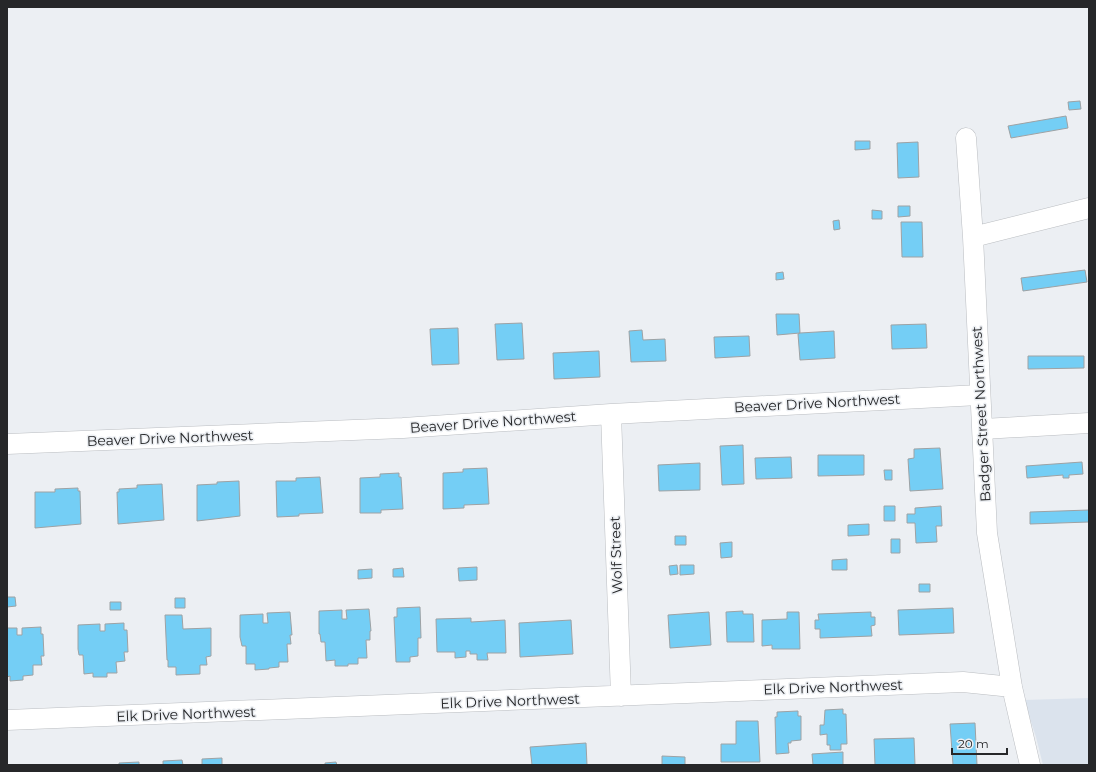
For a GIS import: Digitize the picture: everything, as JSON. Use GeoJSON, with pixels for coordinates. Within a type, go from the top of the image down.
{"type":"FeatureCollection","features":[{"type":"Feature","properties":{"kind":"street","name":"Badger Street Northwest"},"geometry":{"type":"LineString","coordinates":[[966,138],[973,237],[988,532],[1012,687],[1030,765]]}},
{"type":"Feature","properties":{"kind":"street"},"geometry":{"type":"LineString","coordinates":[[973,237],[1089,208]]}},
{"type":"Feature","properties":{"kind":"street","name":"Beaver Drive Northwest"},"geometry":{"type":"LineString","coordinates":[[7,444],[403,428],[611,414],[980,395]]}},
{"type":"Feature","properties":{"kind":"street","name":"Wolf Street"},"geometry":{"type":"LineString","coordinates":[[611,414],[621,696]]}},
{"type":"Feature","properties":{"kind":"street"},"geometry":{"type":"LineString","coordinates":[[983,429],[1089,423]]}},
{"type":"Feature","properties":{"kind":"street","name":"Elk Drive Northwest"},"geometry":{"type":"LineString","coordinates":[[7,720],[963,682],[1012,687]]}},
{"type":"Feature","properties":{"kind":"shaded area"},"geometry":{"type":"Polygon","coordinates":[[[1089,698],[1089,765],[1043,765],[1024,700],[1089,698]]]}},
{"type":"Feature","properties":{"kind":"building"},"geometry":{"type":"Polygon","coordinates":[[[1080,101],[1081,109],[1069,110],[1068,102],[1080,101]]]}},
{"type":"Feature","properties":{"kind":"building"},"geometry":{"type":"Polygon","coordinates":[[[1066,116],[1068,128],[1011,138],[1008,126],[1066,116]]]}},
{"type":"Feature","properties":{"kind":"building"},"geometry":{"type":"Polygon","coordinates":[[[855,141],[870,141],[870,149],[855,150],[855,141]]]}},
{"type":"Feature","properties":{"kind":"building"},"geometry":{"type":"Polygon","coordinates":[[[918,142],[919,177],[898,178],[897,143],[918,142]]]}},
{"type":"Feature","properties":{"kind":"building"},"geometry":{"type":"Polygon","coordinates":[[[898,206],[910,206],[910,216],[898,217],[898,206]]]}},
{"type":"Feature","properties":{"kind":"building"},"geometry":{"type":"Polygon","coordinates":[[[872,210],[882,211],[882,219],[872,219],[872,210]]]}},
{"type":"Feature","properties":{"kind":"building"},"geometry":{"type":"Polygon","coordinates":[[[839,220],[840,229],[834,230],[833,221],[839,220]]]}},
{"type":"Feature","properties":{"kind":"building"},"geometry":{"type":"Polygon","coordinates":[[[901,222],[922,222],[923,257],[902,257],[901,222]]]}},
{"type":"Feature","properties":{"kind":"building"},"geometry":{"type":"Polygon","coordinates":[[[1085,270],[1087,282],[1023,291],[1021,278],[1085,270]]]}},
{"type":"Feature","properties":{"kind":"building"},"geometry":{"type":"Polygon","coordinates":[[[783,272],[784,279],[776,280],[776,273],[783,272]]]}},
{"type":"Feature","properties":{"kind":"building"},"geometry":{"type":"Polygon","coordinates":[[[776,314],[799,314],[800,333],[777,335],[776,314]]]}},
{"type":"Feature","properties":{"kind":"building"},"geometry":{"type":"Polygon","coordinates":[[[522,323],[524,359],[497,360],[495,324],[522,323]]]}},
{"type":"Feature","properties":{"kind":"building"},"geometry":{"type":"Polygon","coordinates":[[[926,324],[927,348],[892,349],[891,325],[926,324]]]}},
{"type":"Feature","properties":{"kind":"building"},"geometry":{"type":"Polygon","coordinates":[[[458,328],[459,364],[432,365],[430,329],[458,328]]]}},
{"type":"Feature","properties":{"kind":"building"},"geometry":{"type":"Polygon","coordinates":[[[642,330],[643,340],[665,339],[666,361],[631,362],[629,331],[642,330]]]}},
{"type":"Feature","properties":{"kind":"building"},"geometry":{"type":"Polygon","coordinates":[[[834,331],[835,358],[800,360],[798,334],[834,331]]]}},
{"type":"Feature","properties":{"kind":"building"},"geometry":{"type":"Polygon","coordinates":[[[749,336],[750,356],[715,358],[714,337],[749,336]]]}},
{"type":"Feature","properties":{"kind":"building"},"geometry":{"type":"Polygon","coordinates":[[[599,351],[600,377],[554,379],[553,353],[599,351]]]}},
{"type":"Feature","properties":{"kind":"building"},"geometry":{"type":"Polygon","coordinates":[[[1028,356],[1084,356],[1084,368],[1028,369],[1028,356]]]}},
{"type":"Feature","properties":{"kind":"building"},"geometry":{"type":"Polygon","coordinates":[[[743,445],[744,484],[722,485],[720,446],[743,445]]]}},
{"type":"Feature","properties":{"kind":"building"},"geometry":{"type":"Polygon","coordinates":[[[940,448],[943,489],[910,491],[908,459],[914,458],[914,449],[940,448]]]}},
{"type":"Feature","properties":{"kind":"building"},"geometry":{"type":"Polygon","coordinates":[[[818,455],[864,455],[864,475],[818,476],[818,455]]]}},
{"type":"Feature","properties":{"kind":"building"},"geometry":{"type":"Polygon","coordinates":[[[791,457],[792,478],[756,479],[755,458],[791,457]]]}},
{"type":"Feature","properties":{"kind":"building"},"geometry":{"type":"Polygon","coordinates":[[[1082,462],[1083,474],[1069,475],[1069,478],[1063,478],[1063,475],[1027,478],[1026,466],[1082,462]]]}},
{"type":"Feature","properties":{"kind":"building"},"geometry":{"type":"Polygon","coordinates":[[[700,463],[700,490],[659,491],[658,465],[700,463]]]}},
{"type":"Feature","properties":{"kind":"building"},"geometry":{"type":"Polygon","coordinates":[[[487,468],[489,504],[464,505],[464,508],[443,509],[443,473],[463,472],[463,469],[487,468]]]}},
{"type":"Feature","properties":{"kind":"building"},"geometry":{"type":"Polygon","coordinates":[[[884,470],[892,470],[892,480],[885,480],[884,470]]]}},
{"type":"Feature","properties":{"kind":"building"},"geometry":{"type":"Polygon","coordinates":[[[399,473],[399,477],[401,477],[403,509],[381,510],[381,513],[360,513],[360,478],[380,477],[380,474],[399,473]]]}},
{"type":"Feature","properties":{"kind":"building"},"geometry":{"type":"Polygon","coordinates":[[[320,477],[323,513],[277,517],[276,481],[296,481],[296,478],[320,477]]]}},
{"type":"Feature","properties":{"kind":"building"},"geometry":{"type":"Polygon","coordinates":[[[239,481],[240,516],[197,521],[197,485],[239,481]]]}},
{"type":"Feature","properties":{"kind":"building"},"geometry":{"type":"Polygon","coordinates":[[[162,484],[164,520],[118,524],[117,492],[119,492],[119,489],[137,488],[137,485],[162,484]]]}},
{"type":"Feature","properties":{"kind":"building"},"geometry":{"type":"Polygon","coordinates":[[[78,488],[78,491],[80,491],[81,524],[35,528],[35,492],[55,492],[55,489],[78,488]]]}},
{"type":"Feature","properties":{"kind":"building"},"geometry":{"type":"Polygon","coordinates":[[[884,506],[895,506],[895,521],[884,521],[884,506]]]}},
{"type":"Feature","properties":{"kind":"building"},"geometry":{"type":"Polygon","coordinates":[[[941,506],[942,526],[936,526],[937,542],[916,543],[915,523],[907,523],[907,514],[915,514],[915,508],[941,506]]]}},
{"type":"Feature","properties":{"kind":"building"},"geometry":{"type":"Polygon","coordinates":[[[1089,510],[1089,522],[1030,524],[1030,512],[1089,510]]]}},
{"type":"Feature","properties":{"kind":"building"},"geometry":{"type":"Polygon","coordinates":[[[869,524],[869,535],[848,536],[848,525],[869,524]]]}},
{"type":"Feature","properties":{"kind":"building"},"geometry":{"type":"Polygon","coordinates":[[[675,536],[686,536],[686,545],[675,545],[675,536]]]}},
{"type":"Feature","properties":{"kind":"building"},"geometry":{"type":"Polygon","coordinates":[[[891,539],[900,539],[900,553],[891,553],[891,539]]]}},
{"type":"Feature","properties":{"kind":"building"},"geometry":{"type":"Polygon","coordinates":[[[732,542],[732,557],[721,558],[720,543],[732,542]]]}},
{"type":"Feature","properties":{"kind":"building"},"geometry":{"type":"Polygon","coordinates":[[[847,559],[847,570],[832,570],[832,560],[847,559]]]}},
{"type":"Feature","properties":{"kind":"building"},"geometry":{"type":"Polygon","coordinates":[[[677,565],[678,574],[670,575],[669,566],[677,565]]]}},
{"type":"Feature","properties":{"kind":"building"},"geometry":{"type":"Polygon","coordinates":[[[680,565],[694,565],[694,574],[680,575],[680,565]]]}},
{"type":"Feature","properties":{"kind":"building"},"geometry":{"type":"Polygon","coordinates":[[[477,567],[477,580],[459,581],[458,568],[477,567]]]}},
{"type":"Feature","properties":{"kind":"building"},"geometry":{"type":"Polygon","coordinates":[[[403,568],[404,577],[393,577],[393,569],[403,568]]]}},
{"type":"Feature","properties":{"kind":"building"},"geometry":{"type":"Polygon","coordinates":[[[372,569],[372,578],[358,579],[358,570],[372,569]]]}},
{"type":"Feature","properties":{"kind":"building"},"geometry":{"type":"Polygon","coordinates":[[[919,584],[930,584],[930,592],[919,592],[919,584]]]}},
{"type":"Feature","properties":{"kind":"building"},"geometry":{"type":"Polygon","coordinates":[[[7,597],[15,597],[16,606],[7,607],[7,597]]]}},
{"type":"Feature","properties":{"kind":"building"},"geometry":{"type":"Polygon","coordinates":[[[175,598],[185,598],[185,608],[175,608],[175,598]]]}},
{"type":"Feature","properties":{"kind":"building"},"geometry":{"type":"Polygon","coordinates":[[[110,602],[121,602],[121,610],[110,610],[110,602]]]}},
{"type":"Feature","properties":{"kind":"building"},"geometry":{"type":"Polygon","coordinates":[[[420,607],[421,638],[418,638],[418,656],[410,657],[410,662],[396,662],[394,617],[397,617],[397,608],[420,607]]]}},
{"type":"Feature","properties":{"kind":"building"},"geometry":{"type":"Polygon","coordinates":[[[953,608],[954,633],[899,635],[898,610],[953,608]]]}},
{"type":"Feature","properties":{"kind":"building"},"geometry":{"type":"Polygon","coordinates":[[[369,609],[371,631],[370,640],[366,640],[367,658],[358,658],[358,664],[348,664],[348,666],[335,666],[335,660],[326,661],[325,642],[321,642],[319,634],[319,611],[342,610],[342,619],[347,619],[346,610],[369,609]]]}},
{"type":"Feature","properties":{"kind":"building"},"geometry":{"type":"Polygon","coordinates":[[[743,611],[743,614],[753,614],[754,642],[727,642],[726,612],[743,611]]]}},
{"type":"Feature","properties":{"kind":"building"},"geometry":{"type":"Polygon","coordinates":[[[290,612],[292,635],[290,635],[291,644],[287,644],[288,662],[279,662],[279,667],[255,670],[255,664],[246,664],[246,646],[242,646],[240,637],[240,615],[263,614],[263,623],[268,623],[267,613],[290,612]]]}},
{"type":"Feature","properties":{"kind":"building"},"geometry":{"type":"Polygon","coordinates":[[[709,612],[711,645],[670,648],[668,615],[709,612]]]}},
{"type":"Feature","properties":{"kind":"building"},"geometry":{"type":"Polygon","coordinates":[[[787,612],[799,612],[800,649],[772,649],[772,645],[762,646],[762,620],[787,619],[787,612]]]}},
{"type":"Feature","properties":{"kind":"building"},"geometry":{"type":"Polygon","coordinates":[[[871,612],[871,617],[875,617],[875,625],[871,626],[872,636],[820,638],[820,629],[815,629],[815,620],[819,620],[818,614],[871,612]]]}},
{"type":"Feature","properties":{"kind":"building"},"geometry":{"type":"Polygon","coordinates":[[[165,615],[182,615],[183,629],[211,628],[211,656],[206,657],[207,665],[200,665],[200,674],[176,675],[176,667],[168,667],[165,615]]]}},
{"type":"Feature","properties":{"kind":"building"},"geometry":{"type":"Polygon","coordinates":[[[471,618],[471,622],[505,620],[506,653],[487,653],[488,660],[477,660],[477,654],[470,654],[470,651],[466,651],[466,657],[455,658],[455,652],[437,652],[436,619],[471,618]]]}},
{"type":"Feature","properties":{"kind":"building"},"geometry":{"type":"Polygon","coordinates":[[[571,620],[573,654],[520,657],[519,623],[571,620]]]}},
{"type":"Feature","properties":{"kind":"building"},"geometry":{"type":"Polygon","coordinates":[[[124,623],[124,630],[127,630],[128,652],[124,652],[125,661],[116,662],[117,673],[107,673],[107,677],[93,677],[93,673],[84,674],[83,655],[79,655],[78,649],[78,625],[100,624],[100,631],[105,631],[105,624],[124,623]]]}},
{"type":"Feature","properties":{"kind":"building"},"geometry":{"type":"Polygon","coordinates":[[[41,627],[41,634],[43,634],[44,656],[41,656],[42,665],[33,665],[33,675],[23,676],[23,680],[10,681],[10,676],[7,677],[7,628],[17,628],[17,635],[22,635],[22,628],[41,627]]]}},
{"type":"Feature","properties":{"kind":"building"},"geometry":{"type":"Polygon","coordinates":[[[843,709],[843,714],[846,714],[847,744],[841,744],[841,750],[830,750],[830,745],[827,745],[827,734],[820,735],[820,725],[824,725],[825,710],[843,709]]]}},
{"type":"Feature","properties":{"kind":"building"},"geometry":{"type":"Polygon","coordinates":[[[798,711],[798,716],[801,716],[801,740],[791,741],[791,743],[788,743],[789,753],[776,754],[775,717],[777,717],[777,712],[798,711]]]}},
{"type":"Feature","properties":{"kind":"building"},"geometry":{"type":"Polygon","coordinates":[[[736,721],[758,721],[760,762],[721,762],[721,744],[736,744],[736,721]]]}},
{"type":"Feature","properties":{"kind":"building"},"geometry":{"type":"Polygon","coordinates":[[[975,723],[977,765],[953,765],[950,724],[975,723]]]}},
{"type":"Feature","properties":{"kind":"building"},"geometry":{"type":"Polygon","coordinates":[[[914,738],[915,765],[875,765],[874,739],[914,738]]]}},
{"type":"Feature","properties":{"kind":"building"},"geometry":{"type":"Polygon","coordinates":[[[586,743],[587,765],[532,765],[530,747],[586,743]]]}},
{"type":"Feature","properties":{"kind":"building"},"geometry":{"type":"Polygon","coordinates":[[[843,752],[843,765],[813,765],[812,754],[843,752]]]}},
{"type":"Feature","properties":{"kind":"building"},"geometry":{"type":"Polygon","coordinates":[[[662,756],[685,757],[685,765],[662,765],[662,756]]]}},
{"type":"Feature","properties":{"kind":"building"},"geometry":{"type":"Polygon","coordinates":[[[222,758],[222,765],[202,765],[202,759],[222,758]]]}},
{"type":"Feature","properties":{"kind":"building"},"geometry":{"type":"Polygon","coordinates":[[[182,760],[183,765],[163,765],[163,761],[182,760]]]}},
{"type":"Feature","properties":{"kind":"building"},"geometry":{"type":"Polygon","coordinates":[[[139,762],[139,765],[119,765],[119,763],[139,762]]]}},
{"type":"Feature","properties":{"kind":"building"},"geometry":{"type":"Polygon","coordinates":[[[336,762],[337,765],[325,765],[325,763],[336,762]]]}}]}
